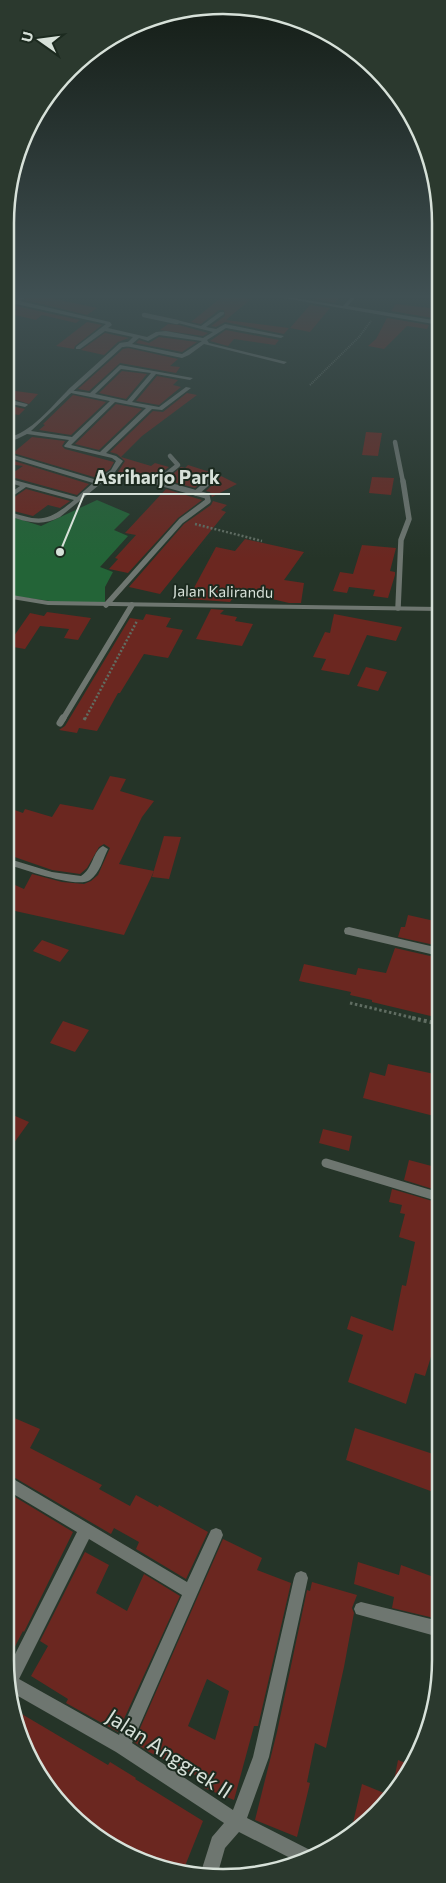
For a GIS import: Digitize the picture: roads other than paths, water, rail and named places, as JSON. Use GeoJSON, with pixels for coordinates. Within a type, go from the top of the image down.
{"type":"FeatureCollection","features":[{"type":"Feature","properties":{"kind":"street"},"geometry":{"type":"LineString","coordinates":[[91,395],[103,384]]}},
{"type":"Feature","properties":{"kind":"street"},"geometry":{"type":"LineString","coordinates":[[128,403],[145,384]]}},
{"type":"Feature","properties":{"kind":"street"},"geometry":{"type":"LineString","coordinates":[[16,439],[70,391],[151,407],[163,407],[188,388]]}},
{"type":"Feature","properties":{"kind":"street"},"geometry":{"type":"LineString","coordinates":[[14,515],[32,521],[48,521],[113,471],[120,461],[114,457],[67,446],[72,439],[114,400]]}},
{"type":"Feature","properties":{"kind":"street"},"geometry":{"type":"LineString","coordinates":[[14,403],[25,405]]}},
{"type":"Feature","properties":{"kind":"street"},"geometry":{"type":"LineString","coordinates":[[101,454],[151,407]]}},
{"type":"Feature","properties":{"kind":"street"},"geometry":{"type":"LineString","coordinates":[[26,432],[72,439]]}},
{"type":"Feature","properties":{"kind":"street"},"geometry":{"type":"LineString","coordinates":[[14,457],[98,482]]}},
{"type":"Feature","properties":{"kind":"street"},"geometry":{"type":"LineString","coordinates":[[14,482],[78,498]]}},
{"type":"Feature","properties":{"kind":"street"},"geometry":{"type":"LineString","coordinates":[[14,493],[25,485]]}},
{"type":"Feature","properties":{"kind":"street","name":"Jalan Kalirandu"},"geometry":{"type":"LineString","coordinates":[[14,597],[48,603],[106,605],[432,609]]}},
{"type":"Feature","properties":{"kind":"street"},"geometry":{"type":"LineString","coordinates":[[14,864],[52,875],[82,880],[96,866],[103,849]]}},
{"type":"Feature","properties":{"kind":"street"},"geometry":{"type":"LineString","coordinates":[[349,931],[432,950]]}},
{"type":"Feature","properties":{"kind":"street"},"geometry":{"type":"LineString","coordinates":[[14,1486],[190,1592]]}},
{"type":"Feature","properties":{"kind":"street"},"geometry":{"type":"LineString","coordinates":[[14,1672],[86,1530]]}},
{"type":"Feature","properties":{"kind":"street"},"geometry":{"type":"LineString","coordinates":[[122,1746],[216,1535]]}},
{"type":"Feature","properties":{"kind":"street"},"geometry":{"type":"LineString","coordinates":[[210,1869],[218,1843],[237,1822],[261,1757],[302,1578]]}},
{"type":"Feature","properties":{"kind":"street"},"geometry":{"type":"LineString","coordinates":[[361,1609],[432,1627]]}},
{"type":"Feature","properties":{"kind":"street","name":"Jalan Anggrek II"},"geometry":{"type":"LineString","coordinates":[[16,1686],[122,1746],[237,1822],[300,1854]]}},
{"type":"Feature","properties":{"kind":"lane"},"geometry":{"type":"LineString","coordinates":[[70,391],[78,384]]}},
{"type":"Feature","properties":{"kind":"lane"},"geometry":{"type":"LineString","coordinates":[[395,442],[409,519],[401,540],[398,608]]}},
{"type":"Feature","properties":{"kind":"lane"},"geometry":{"type":"LineString","coordinates":[[106,605],[181,521],[208,501],[207,496],[157,482],[178,465],[170,456]]}},
{"type":"Feature","properties":{"kind":"lane"},"geometry":{"type":"LineString","coordinates":[[196,493],[217,475]]}},
{"type":"Feature","properties":{"kind":"lane"},"geometry":{"type":"LineString","coordinates":[[60,723],[132,605]]}},
{"type":"Feature","properties":{"kind":"lane"},"geometry":{"type":"LineString","coordinates":[[326,1163],[432,1195]]}},
{"type":"Feature","properties":{"kind":"place","name":"Asriharjo Park"},"geometry":{"type":"Point","coordinates":[60,552]}}]}
